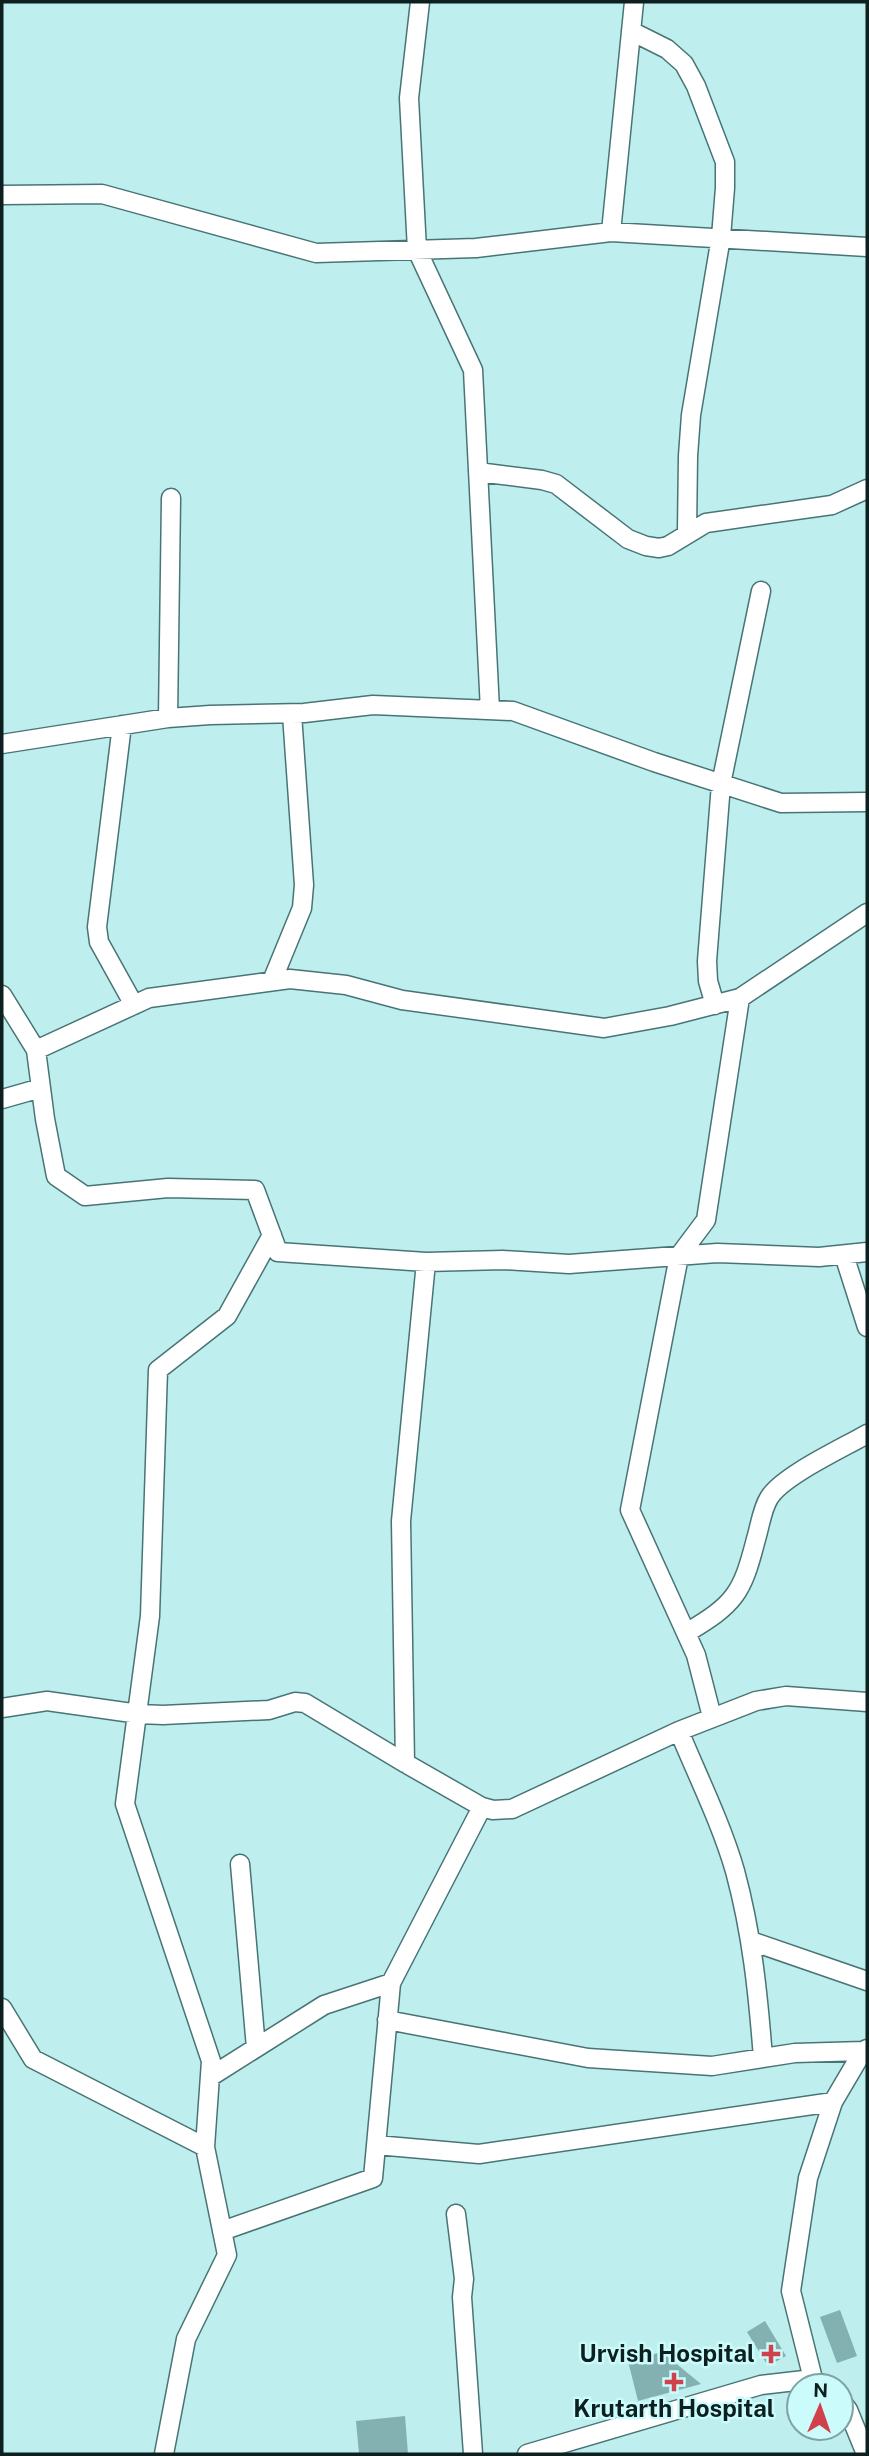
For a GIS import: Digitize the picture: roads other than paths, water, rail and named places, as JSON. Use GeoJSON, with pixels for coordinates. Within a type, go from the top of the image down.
{"type":"FeatureCollection","features":[{"type":"Feature","properties":{"kind":"street"},"geometry":{"type":"LineString","coordinates":[[420,2],[409,98],[417,250],[473,370],[490,709]]}},
{"type":"Feature","properties":{"kind":"street"},"geometry":{"type":"LineString","coordinates":[[611,232],[634,2]]}},
{"type":"Feature","properties":{"kind":"street"},"geometry":{"type":"LineString","coordinates":[[631,31],[667,49],[684,64],[696,86],[725,162],[726,188],[721,237],[691,415],[687,532]]}},
{"type":"Feature","properties":{"kind":"street"},"geometry":{"type":"LineString","coordinates":[[2,195],[102,194],[316,253],[476,248],[611,232],[867,247]]}},
{"type":"Feature","properties":{"kind":"street"},"geometry":{"type":"LineString","coordinates":[[478,472],[555,484],[628,540],[659,548],[668,546],[687,532],[718,519],[832,505],[867,489]]}},
{"type":"Feature","properties":{"kind":"street"},"geometry":{"type":"LineString","coordinates":[[168,718],[171,498]]}},
{"type":"Feature","properties":{"kind":"street"},"geometry":{"type":"LineString","coordinates":[[715,1005],[708,981],[707,961],[721,784],[761,591]]}},
{"type":"Feature","properties":{"kind":"street"},"geometry":{"type":"LineString","coordinates":[[2,744],[168,718],[292,714],[373,705],[490,709],[513,711],[654,762],[781,803],[867,802]]}},
{"type":"Feature","properties":{"kind":"street"},"geometry":{"type":"LineString","coordinates":[[272,981],[302,908],[304,885],[292,714]]}},
{"type":"Feature","properties":{"kind":"street"},"geometry":{"type":"LineString","coordinates":[[122,725],[97,927],[99,942],[134,1005]]}},
{"type":"Feature","properties":{"kind":"street"},"geometry":{"type":"LineString","coordinates":[[36,1050],[149,998],[290,979],[346,985],[402,1000],[604,1028],[740,998],[867,913]]}},
{"type":"Feature","properties":{"kind":"street"},"geometry":{"type":"LineString","coordinates":[[2,995],[36,1050],[56,1176],[85,1196],[168,1188],[254,1190],[278,1252],[426,1262],[569,1264],[717,1253],[819,1257],[867,1252]]}},
{"type":"Feature","properties":{"kind":"street"},"geometry":{"type":"LineString","coordinates":[[712,1717],[696,1655],[630,1510],[679,1256],[706,1220],[740,998]]}},
{"type":"Feature","properties":{"kind":"street"},"geometry":{"type":"LineString","coordinates":[[2,1099],[41,1088]]}},
{"type":"Feature","properties":{"kind":"street"},"geometry":{"type":"LineString","coordinates":[[164,2454],[186,2339],[227,2255],[205,2147],[211,2061],[125,1804],[150,1616],[158,1370],[227,1316],[272,1235]]}},
{"type":"Feature","properties":{"kind":"street"},"geometry":{"type":"LineString","coordinates":[[844,1255],[867,1327]]}},
{"type":"Feature","properties":{"kind":"street"},"geometry":{"type":"LineString","coordinates":[[405,1763],[401,1521],[426,1262]]}},
{"type":"Feature","properties":{"kind":"street"},"geometry":{"type":"LineString","coordinates":[[686,1633],[717,1615],[729,1604],[739,1588],[747,1573],[769,1498],[775,1490],[782,1483],[867,1434]]}},
{"type":"Feature","properties":{"kind":"street"},"geometry":{"type":"LineString","coordinates":[[2,1708],[47,1700],[138,1714],[163,1715],[269,1710],[295,1702],[305,1703],[482,1807],[493,1810],[513,1809],[679,1731],[756,1701],[786,1696],[867,1702]]}},
{"type":"Feature","properties":{"kind":"street"},"geometry":{"type":"LineString","coordinates":[[679,1731],[731,1860],[755,1961],[764,2057]]}},
{"type":"Feature","properties":{"kind":"street"},"geometry":{"type":"LineString","coordinates":[[222,2231],[373,2178],[391,1983],[482,1807]]}},
{"type":"Feature","properties":{"kind":"street"},"geometry":{"type":"LineString","coordinates":[[240,1864],[256,2048]]}},
{"type":"Feature","properties":{"kind":"street"},"geometry":{"type":"LineString","coordinates":[[751,1941],[867,1981]]}},
{"type":"Feature","properties":{"kind":"street"},"geometry":{"type":"LineString","coordinates":[[210,2077],[324,2005],[391,1983]]}},
{"type":"Feature","properties":{"kind":"street"},"geometry":{"type":"LineString","coordinates":[[2,2008],[33,2059],[205,2147]]}},
{"type":"Feature","properties":{"kind":"street"},"geometry":{"type":"LineString","coordinates":[[387,2020],[588,2058],[712,2066],[795,2053],[865,2050]]}},
{"type":"Feature","properties":{"kind":"street"},"geometry":{"type":"LineString","coordinates":[[816,2372],[791,2291],[808,2178],[833,2102],[865,2050]]}},
{"type":"Feature","properties":{"kind":"street"},"geometry":{"type":"LineString","coordinates":[[376,2145],[479,2154],[833,2102]]}},
{"type":"Feature","properties":{"kind":"street"},"geometry":{"type":"LineString","coordinates":[[456,2214],[464,2279],[462,2297],[473,2454]]}},
{"type":"Feature","properties":{"kind":"street"},"geometry":{"type":"LineString","coordinates":[[527,2454],[761,2385],[785,2384]]}},
{"type":"Feature","properties":{"kind":"street"},"geometry":{"type":"LineString","coordinates":[[855,2427],[866,2454]]}},
{"type":"Feature","properties":{"kind":"place","name":"Urvish Hospital"},"geometry":{"type":"Point","coordinates":[771,2354]}},
{"type":"Feature","properties":{"kind":"place","name":"Krutarth Hospital"},"geometry":{"type":"Point","coordinates":[674,2382]}}]}
